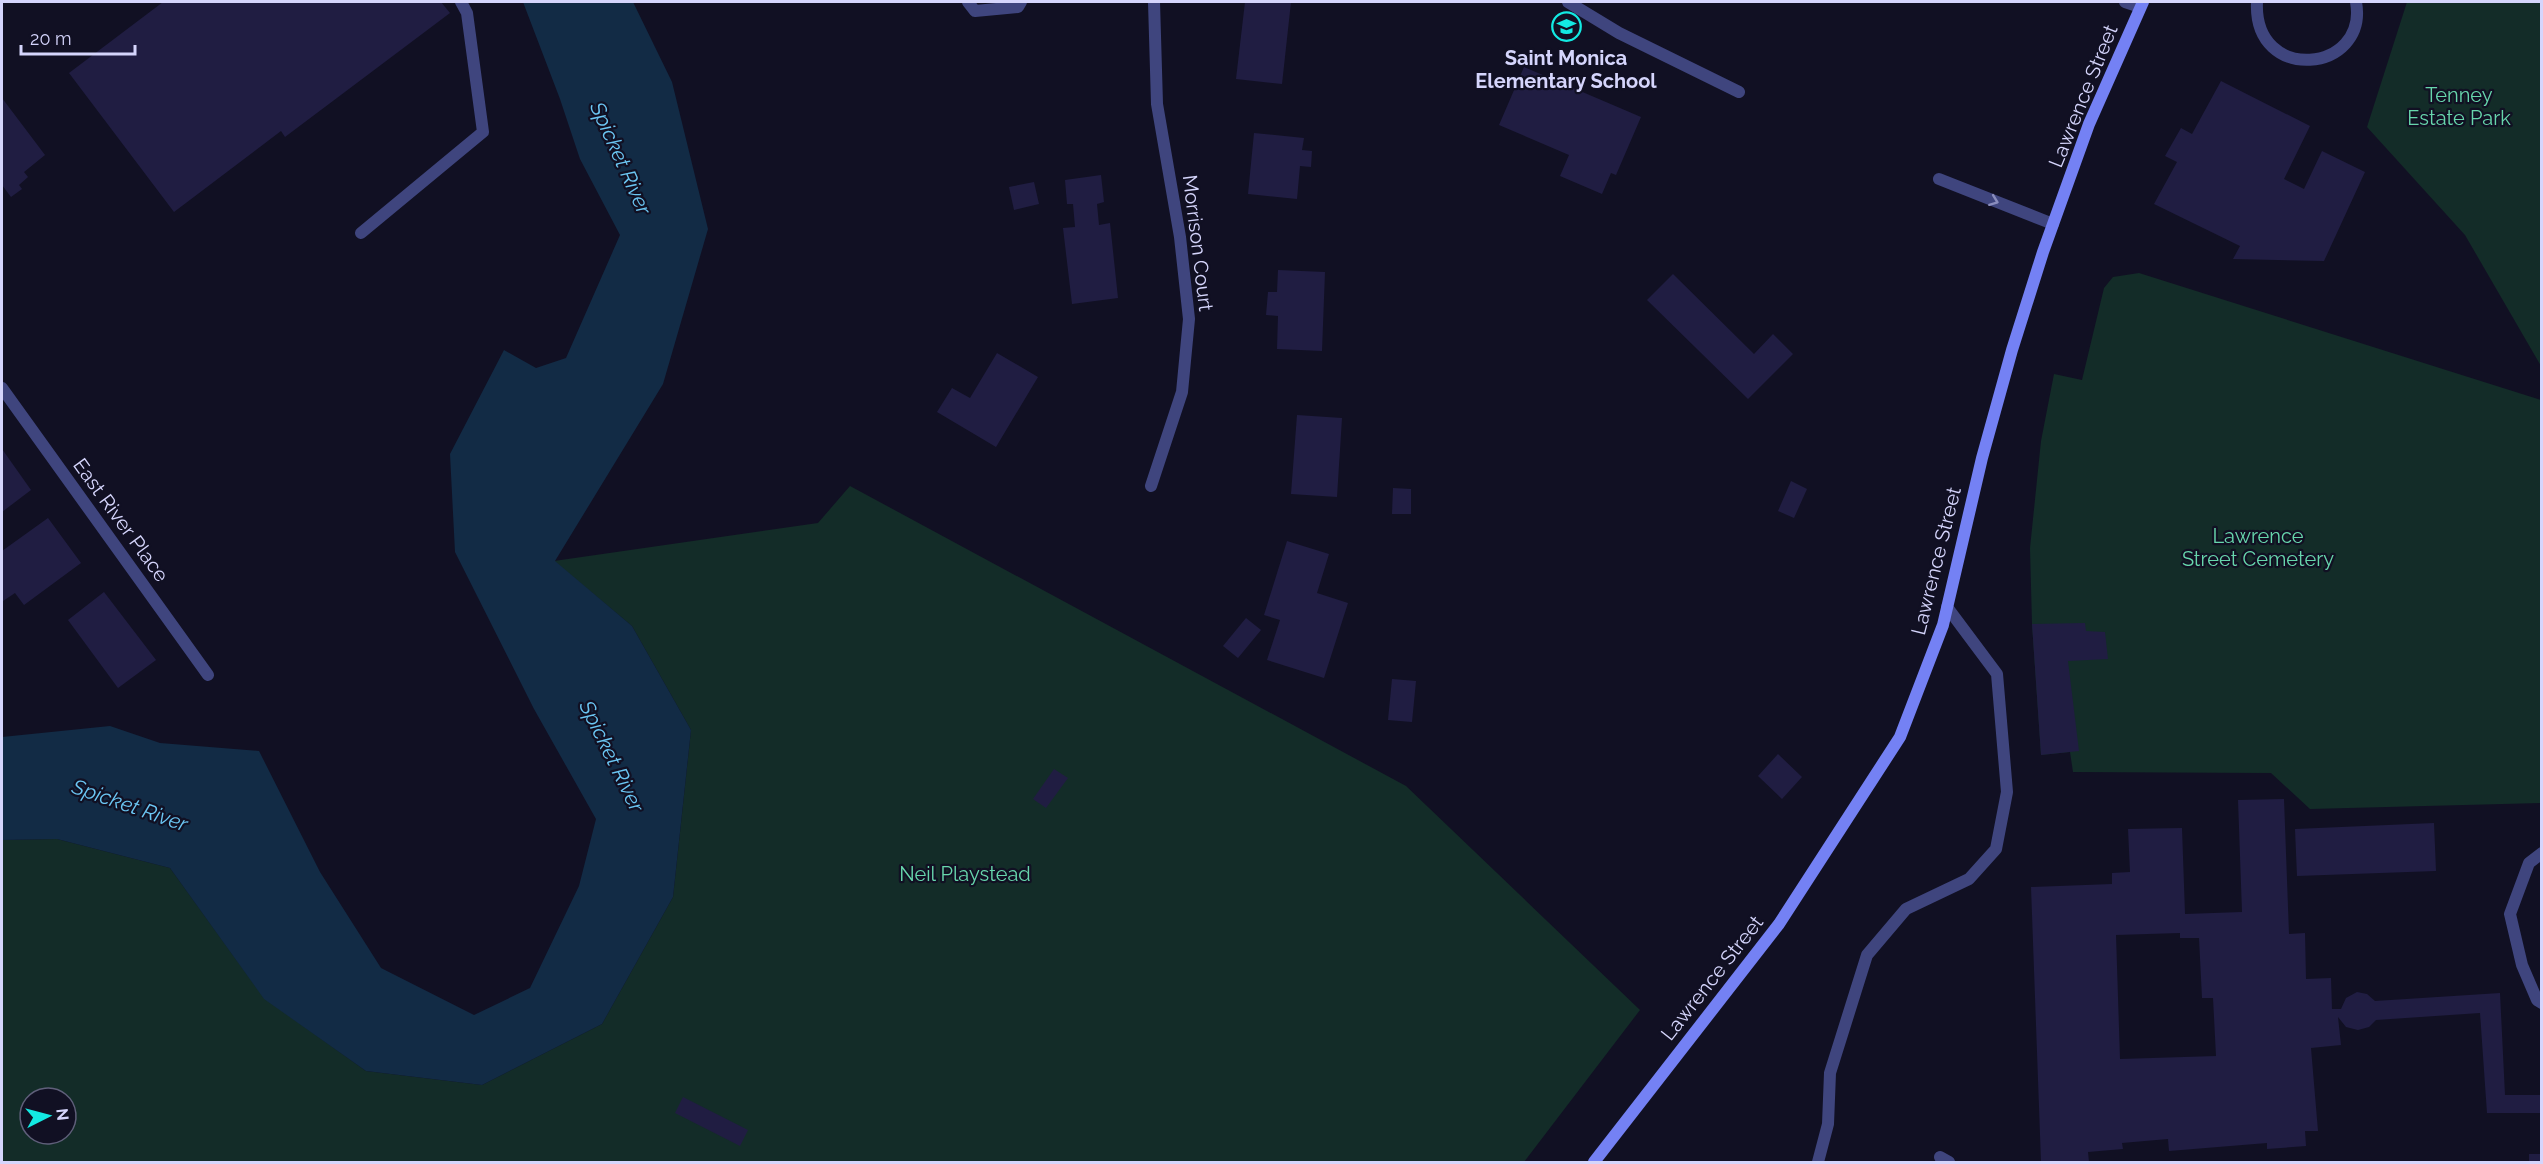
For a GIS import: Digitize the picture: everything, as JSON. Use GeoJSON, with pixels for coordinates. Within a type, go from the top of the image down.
{"type":"FeatureCollection","features":[{"type":"Feature","properties":{"kind":"main road","name":"Lawrence Street"},"geometry":{"type":"LineString","coordinates":[[1594,1162],[1779,924],[1900,737],[1943,625],[1982,458],[2009,361],[2053,224],[2089,124],[2142,4]]}},
{"type":"Feature","properties":{"kind":"street"},"geometry":{"type":"LineString","coordinates":[[361,233],[483,132],[468,13],[461,2]]}},
{"type":"Feature","properties":{"kind":"street"},"geometry":{"type":"LineString","coordinates":[[968,2],[975,11],[1018,7],[1021,2]]}},
{"type":"Feature","properties":{"kind":"street","name":"Morrison Court"},"geometry":{"type":"LineString","coordinates":[[1151,486],[1182,392],[1189,319],[1180,237],[1157,104],[1154,2]]}},
{"type":"Feature","properties":{"kind":"street"},"geometry":{"type":"LineString","coordinates":[[1568,2],[1619,33],[1739,92]]}},
{"type":"Feature","properties":{"kind":"street"},"geometry":{"type":"LineString","coordinates":[[2125,2],[2142,4]]}},
{"type":"Feature","properties":{"kind":"street"},"geometry":{"type":"LineString","coordinates":[[2257,2],[2256,16],[2261,33],[2271,47],[2285,56],[2302,61],[2319,60],[2334,53],[2347,42],[2355,27],[2356,2]]}},
{"type":"Feature","properties":{"kind":"street"},"geometry":{"type":"LineString","coordinates":[[1939,179],[2053,224]]}},
{"type":"Feature","properties":{"kind":"street","name":"East River Place"},"geometry":{"type":"LineString","coordinates":[[2,388],[208,675]]}},
{"type":"Feature","properties":{"kind":"street"},"geometry":{"type":"LineString","coordinates":[[1818,1162],[1828,1124],[1830,1073],[1867,955],[1906,909],[1969,879],[1996,849],[2007,792],[1997,674],[1947,607]]}},
{"type":"Feature","properties":{"kind":"street"},"geometry":{"type":"LineString","coordinates":[[2541,853],[2529,863],[2510,914],[2522,965],[2537,1000],[2541,1004]]}},
{"type":"Feature","properties":{"kind":"green space","name":"Tenney Estate Park"},"geometry":{"type":"Polygon","coordinates":[[[2407,2],[2541,2],[2541,366],[2465,235],[2367,127],[2407,2]]]}},
{"type":"Feature","properties":{"kind":"green space","name":"Lawrence Street Cemetery"},"geometry":{"type":"Polygon","coordinates":[[[2139,273],[2541,400],[2541,803],[2310,809],[2271,773],[2073,772],[2070,752],[2041,755],[2032,624],[2030,548],[2041,441],[2054,374],[2082,380],[2104,288],[2113,277],[2139,273]]]}},
{"type":"Feature","properties":{"kind":"green space","name":"Neil Playstead"},"geometry":{"type":"Polygon","coordinates":[[[850,486],[1406,786],[1640,1010],[1524,1162],[2,1162],[2,840],[57,839],[170,868],[264,998],[366,1071],[482,1085],[602,1024],[673,897],[691,730],[632,626],[554,561],[818,523],[850,486]]]}},
{"type":"Feature","properties":{"kind":"water","name":"Spicket River"},"geometry":{"type":"Polygon","coordinates":[[[523,2],[633,2],[672,82],[708,229],[663,384],[555,561],[632,626],[691,730],[673,897],[602,1024],[482,1085],[366,1071],[264,999],[170,868],[57,839],[2,840],[2,737],[110,726],[160,743],[259,751],[320,872],[381,968],[474,1015],[530,988],[579,886],[596,819],[534,709],[455,552],[450,454],[504,350],[536,368],[566,358],[620,235],[580,159],[523,2]]]}},
{"type":"Feature","properties":{"kind":"building"},"geometry":{"type":"Polygon","coordinates":[[[163,2],[441,2],[450,13],[285,137],[281,131],[174,212],[69,73],[163,2]]]}},
{"type":"Feature","properties":{"kind":"building"},"geometry":{"type":"Polygon","coordinates":[[[1245,2],[1291,2],[1282,84],[1236,79],[1245,2]]]}},
{"type":"Feature","properties":{"kind":"building"},"geometry":{"type":"Polygon","coordinates":[[[1524,67],[1641,117],[1616,175],[1611,173],[1602,194],[1560,176],[1569,155],[1499,125],[1524,67]]]}},
{"type":"Feature","properties":{"kind":"building"},"geometry":{"type":"Polygon","coordinates":[[[2221,81],[2310,126],[2284,179],[2304,189],[2322,151],[2365,172],[2324,261],[2233,259],[2240,246],[2154,204],[2177,162],[2165,156],[2181,128],[2192,134],[2221,81]]]}},
{"type":"Feature","properties":{"kind":"building"},"geometry":{"type":"Polygon","coordinates":[[[2,98],[45,155],[24,172],[28,177],[19,185],[22,189],[11,197],[2,185],[2,98]]]}},
{"type":"Feature","properties":{"kind":"building"},"geometry":{"type":"Polygon","coordinates":[[[1254,133],[1304,138],[1302,150],[1312,151],[1311,167],[1300,166],[1297,199],[1248,194],[1254,133]]]}},
{"type":"Feature","properties":{"kind":"building"},"geometry":{"type":"Polygon","coordinates":[[[1101,175],[1104,202],[1097,204],[1099,225],[1110,223],[1118,298],[1072,304],[1063,228],[1075,227],[1073,204],[1067,204],[1065,180],[1101,175]]]}},
{"type":"Feature","properties":{"kind":"building"},"geometry":{"type":"Polygon","coordinates":[[[1034,182],[1039,204],[1014,210],[1009,187],[1034,182]]]}},
{"type":"Feature","properties":{"kind":"building"},"geometry":{"type":"Polygon","coordinates":[[[1278,270],[1325,272],[1322,351],[1277,349],[1278,316],[1266,315],[1268,292],[1277,292],[1278,270]]]}},
{"type":"Feature","properties":{"kind":"building"},"geometry":{"type":"Polygon","coordinates":[[[1673,274],[1754,354],[1773,334],[1793,354],[1748,399],[1647,300],[1673,274]]]}},
{"type":"Feature","properties":{"kind":"building"},"geometry":{"type":"Polygon","coordinates":[[[997,353],[1038,377],[996,447],[937,412],[952,388],[970,398],[997,353]]]}},
{"type":"Feature","properties":{"kind":"building"},"geometry":{"type":"Polygon","coordinates":[[[1297,415],[1342,418],[1337,497],[1291,494],[1297,415]]]}},
{"type":"Feature","properties":{"kind":"building"},"geometry":{"type":"Polygon","coordinates":[[[2,449],[31,490],[2,512],[2,449]]]}},
{"type":"Feature","properties":{"kind":"building"},"geometry":{"type":"Polygon","coordinates":[[[1791,481],[1807,489],[1794,518],[1778,511],[1791,481]]]}},
{"type":"Feature","properties":{"kind":"building"},"geometry":{"type":"Polygon","coordinates":[[[1393,488],[1411,489],[1411,514],[1392,514],[1393,488]]]}},
{"type":"Feature","properties":{"kind":"building"},"geometry":{"type":"Polygon","coordinates":[[[48,518],[81,563],[24,605],[15,593],[3,601],[2,551],[48,518]]]}},
{"type":"Feature","properties":{"kind":"building"},"geometry":{"type":"Polygon","coordinates":[[[1287,541],[1329,554],[1317,593],[1348,603],[1324,678],[1267,660],[1280,620],[1264,615],[1287,541]]]}},
{"type":"Feature","properties":{"kind":"building"},"geometry":{"type":"Polygon","coordinates":[[[104,592],[156,660],[118,688],[68,620],[104,592]]]}},
{"type":"Feature","properties":{"kind":"building"},"geometry":{"type":"Polygon","coordinates":[[[1246,618],[1261,630],[1238,658],[1223,646],[1246,618]]]}},
{"type":"Feature","properties":{"kind":"building"},"geometry":{"type":"Polygon","coordinates":[[[2085,623],[2086,631],[2105,632],[2108,659],[2068,661],[2079,751],[2041,755],[2032,624],[2085,623]]]}},
{"type":"Feature","properties":{"kind":"building"},"geometry":{"type":"Polygon","coordinates":[[[1392,679],[1416,681],[1412,722],[1388,720],[1392,679]]]}},
{"type":"Feature","properties":{"kind":"building"},"geometry":{"type":"Polygon","coordinates":[[[1778,754],[1802,777],[1782,799],[1758,776],[1778,754]]]}},
{"type":"Feature","properties":{"kind":"building"},"geometry":{"type":"Polygon","coordinates":[[[1054,769],[1068,778],[1046,808],[1033,799],[1054,769]]]}},
{"type":"Feature","properties":{"kind":"building"},"geometry":{"type":"Polygon","coordinates":[[[2284,799],[2289,934],[2305,933],[2306,979],[2331,978],[2332,1009],[2341,1009],[2346,998],[2357,992],[2367,994],[2375,1001],[2500,993],[2505,1095],[2542,1095],[2542,1113],[2487,1113],[2480,1013],[2376,1020],[2369,1027],[2358,1030],[2346,1027],[2338,1017],[2341,1045],[2311,1048],[2318,1131],[2305,1131],[2306,1146],[2267,1149],[2267,1143],[2169,1151],[2168,1139],[2122,1143],[2123,1149],[2088,1152],[2089,1162],[2041,1162],[2031,887],[2112,884],[2112,873],[2130,872],[2128,829],[2182,828],[2185,914],[2242,912],[2238,800],[2284,799]],[[2180,933],[2116,935],[2120,1059],[2216,1056],[2213,998],[2202,998],[2199,938],[2180,938],[2180,933]]]}},
{"type":"Feature","properties":{"kind":"building"},"geometry":{"type":"Polygon","coordinates":[[[2434,823],[2436,871],[2297,876],[2295,829],[2434,823]]]}},
{"type":"Feature","properties":{"kind":"building"},"geometry":{"type":"Polygon","coordinates":[[[683,1097],[748,1130],[740,1146],[675,1113],[683,1097]]]}},
{"type":"Feature","properties":{"kind":"building"},"geometry":{"type":"Polygon","coordinates":[[[2529,1154],[2542,1154],[2542,1162],[2529,1162],[2529,1154]]]}},
{"type":"Feature","properties":{"kind":"place","name":"Saint Monica Elementary School"},"geometry":{"type":"Point","coordinates":[1566,27]}}]}
